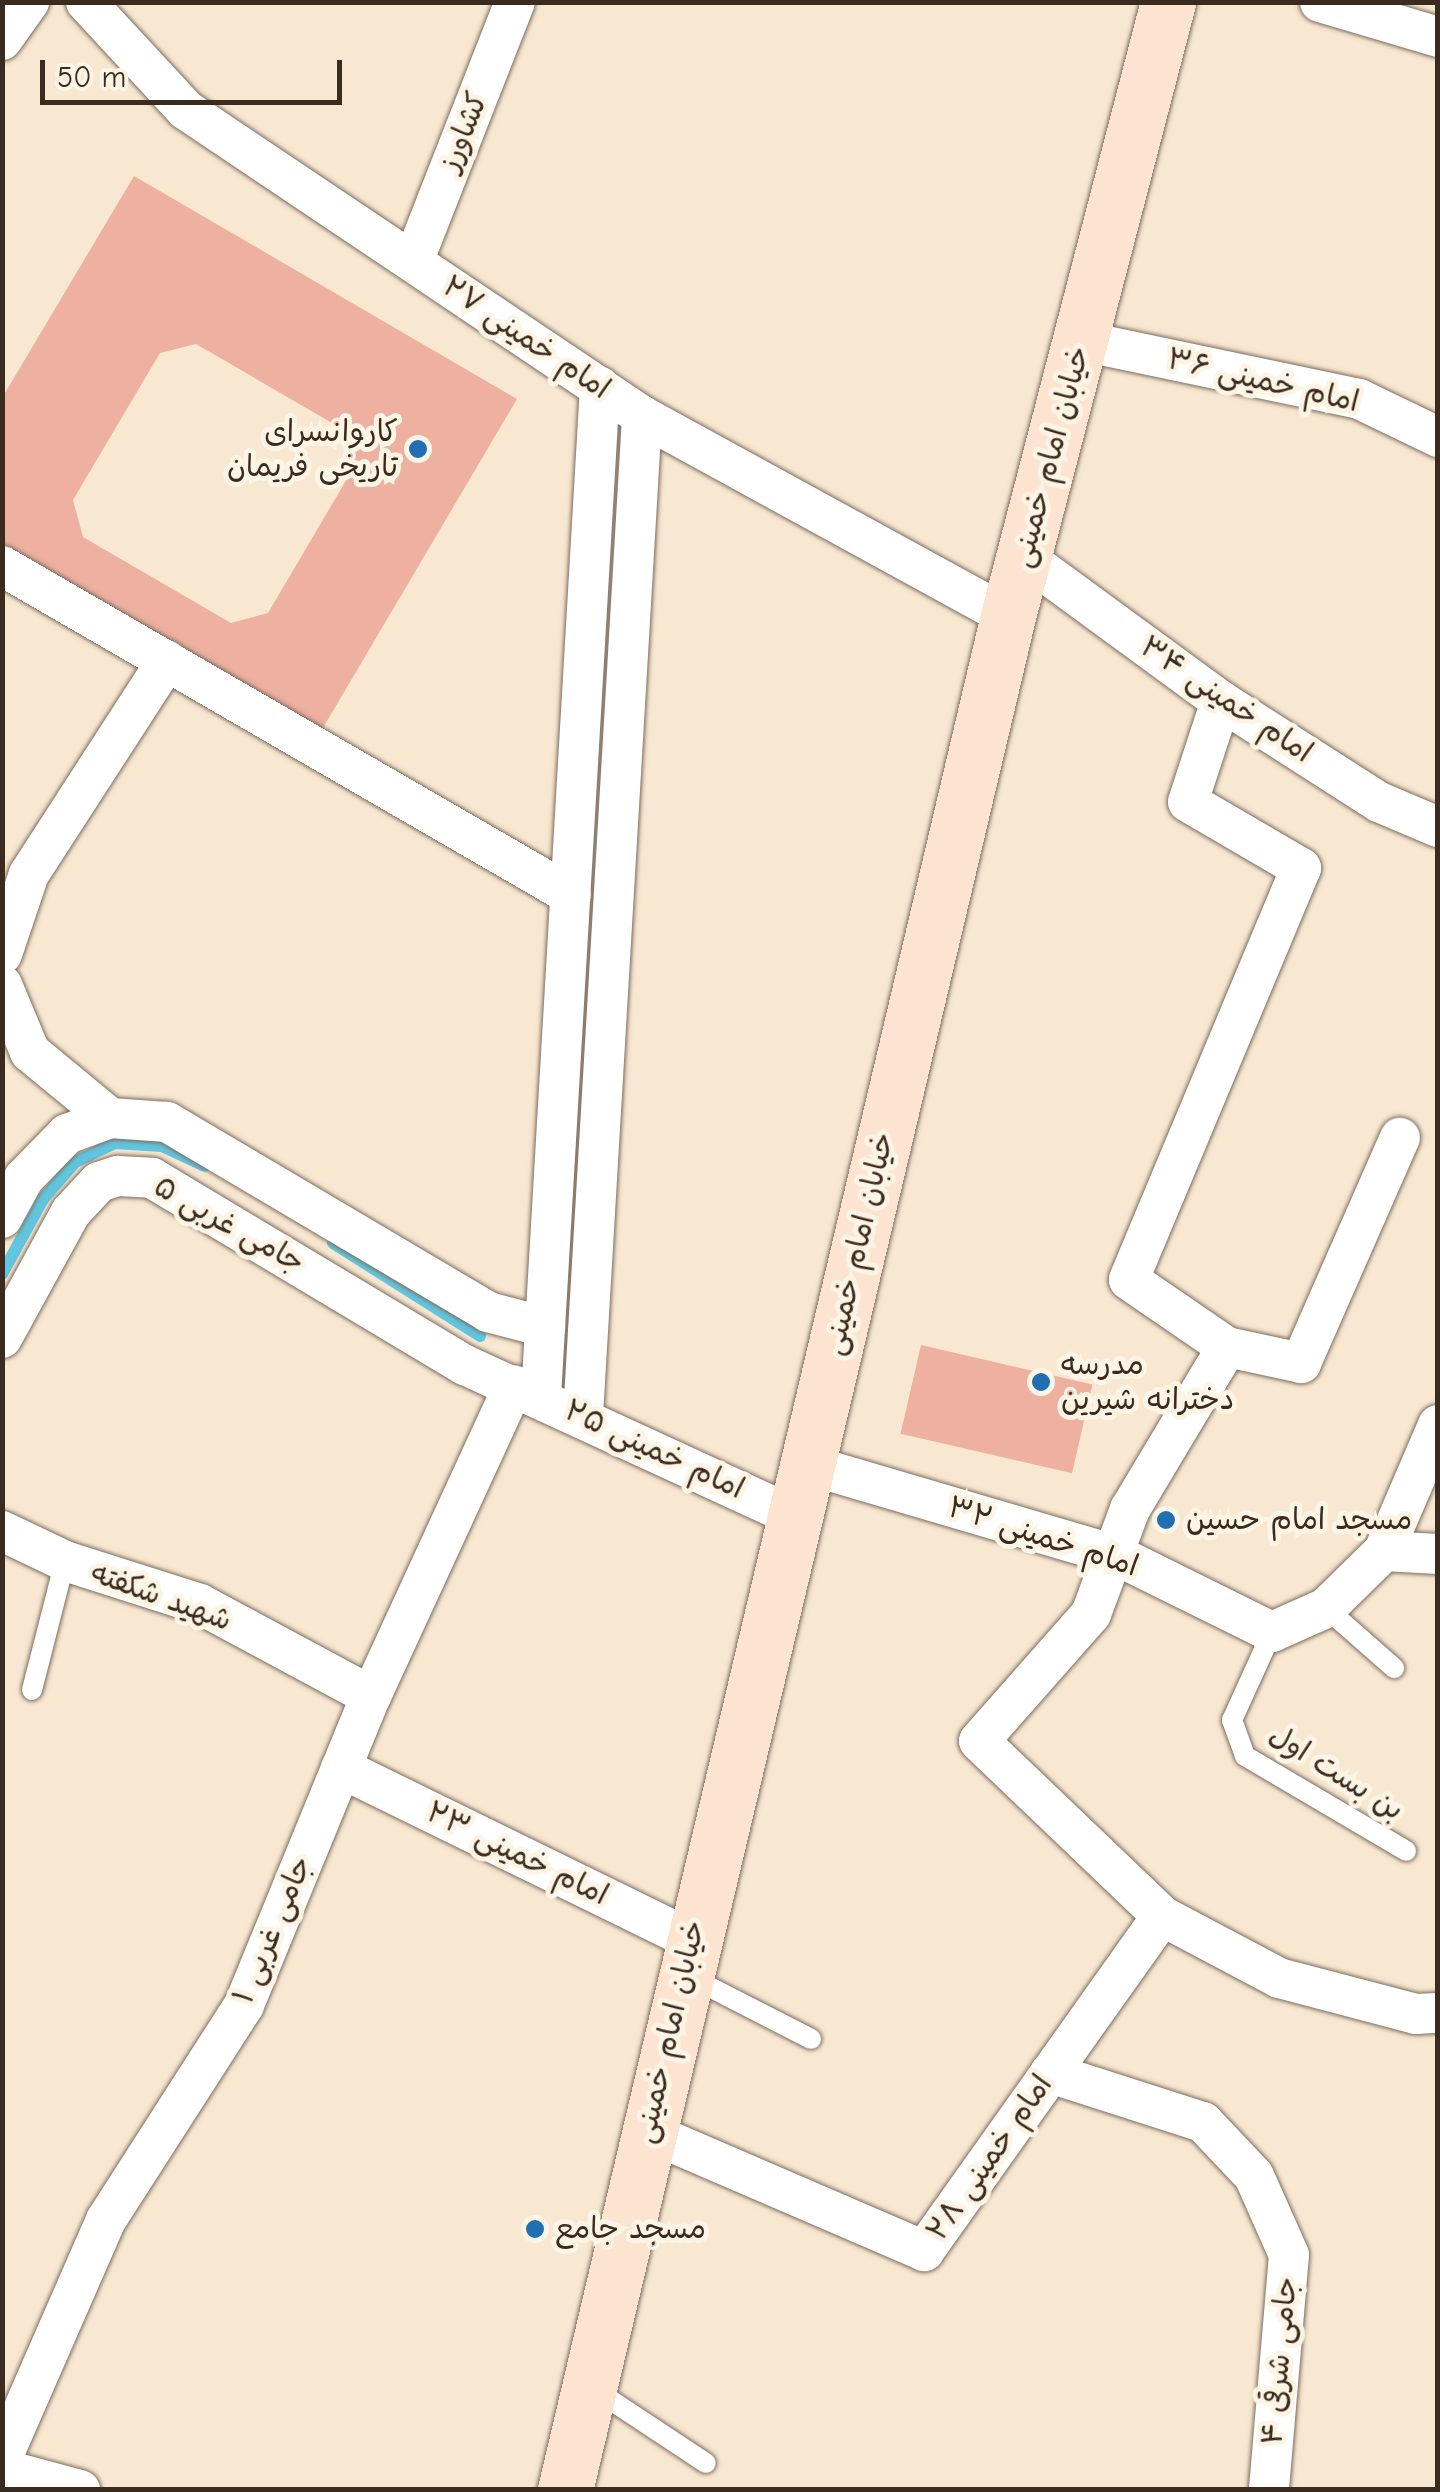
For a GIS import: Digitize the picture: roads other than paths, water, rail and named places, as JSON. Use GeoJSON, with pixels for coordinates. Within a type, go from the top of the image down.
{"type":"FeatureCollection","features":[{"type":"Feature","properties":{"kind":"street"},"geometry":{"type":"LineString","coordinates":[[2,40],[29,2]]}},
{"type":"Feature","properties":{"kind":"street","name":"امام خمینی ۲۷"},"geometry":{"type":"LineString","coordinates":[[86,2],[186,110],[642,416],[1008,616]]}},
{"type":"Feature","properties":{"kind":"street","name":"کشاورز"},"geometry":{"type":"LineString","coordinates":[[413,262],[515,2]]}},
{"type":"Feature","properties":{"kind":"street","name":"خیابان امام خمینی"},"geometry":{"type":"LineString","coordinates":[[565,2490],[646,2130],[1008,616],[1168,2]]}},
{"type":"Feature","properties":{"kind":"street"},"geometry":{"type":"LineString","coordinates":[[1320,2],[1438,37]]}},
{"type":"Feature","properties":{"kind":"street","name":"امام خمینی ۳۶"},"geometry":{"type":"LineString","coordinates":[[1082,341],[1359,399],[1438,437]]}},
{"type":"Feature","properties":{"kind":"street"},"geometry":{"type":"LineString","coordinates":[[527,1391],[545,1327],[600,387]]}},
{"type":"Feature","properties":{"kind":"street"},"geometry":{"type":"LineString","coordinates":[[583,1416],[642,416]]}},
{"type":"Feature","properties":{"kind":"street","name":"امام خمینی ۳۴"},"geometry":{"type":"LineString","coordinates":[[1024,557],[1222,701],[1379,802],[1438,827]]}},
{"type":"Feature","properties":{"kind":"street"},"geometry":{"type":"LineString","coordinates":[[2,566],[570,895]]}},
{"type":"Feature","properties":{"kind":"street"},"geometry":{"type":"LineString","coordinates":[[2,954],[29,874],[167,661]]}},
{"type":"Feature","properties":{"kind":"street"},"geometry":{"type":"LineString","coordinates":[[1222,701],[1188,802],[1301,868],[1129,1280],[1227,1347],[1302,1363],[1400,1138]]}},
{"type":"Feature","properties":{"kind":"street"},"geometry":{"type":"LineString","coordinates":[[2,985],[30,1052],[110,1118]]}},
{"type":"Feature","properties":{"kind":"street","name":"جامی غربی ۵"},"geometry":{"type":"LineString","coordinates":[[2,1218],[24,1178],[67,1134],[110,1118],[168,1122],[488,1312],[545,1327]]}},
{"type":"Feature","properties":{"kind":"street","name":"جامی غربی ۵"},"geometry":{"type":"LineString","coordinates":[[2,1338],[71,1212],[99,1182],[118,1176],[152,1178],[466,1365],[527,1391]]}},
{"type":"Feature","properties":{"kind":"street"},"geometry":{"type":"LineString","coordinates":[[1227,1347],[1130,1509],[1091,1614],[979,1741],[1162,1916],[1279,1978],[1430,2021]]}},
{"type":"Feature","properties":{"kind":"street","name":"امام خمینی ۲۵"},"geometry":{"type":"LineString","coordinates":[[527,1391],[794,1516]]}},
{"type":"Feature","properties":{"kind":"street","name":"جامی غربی ۱"},"geometry":{"type":"LineString","coordinates":[[2,2458],[106,2220],[244,2004],[371,1696],[527,1391]]}},
{"type":"Feature","properties":{"kind":"street"},"geometry":{"type":"LineString","coordinates":[[1272,1632],[1326,1608],[1384,1551],[1438,1425]]}},
{"type":"Feature","properties":{"kind":"street","name":"امام خمینی ۳۲"},"geometry":{"type":"LineString","coordinates":[[806,1464],[1116,1555],[1272,1632]]}},
{"type":"Feature","properties":{"kind":"street","name":"شهید شکفته"},"geometry":{"type":"LineString","coordinates":[[2,1531],[65,1562],[200,1604],[371,1696]]}},
{"type":"Feature","properties":{"kind":"street"},"geometry":{"type":"LineString","coordinates":[[1384,1551],[1438,1554]]}},
{"type":"Feature","properties":{"kind":"street","name":"امام خمینی ۲۳"},"geometry":{"type":"LineString","coordinates":[[341,1768],[688,1957]]}},
{"type":"Feature","properties":{"kind":"street","name":"امام خمینی ۲۸"},"geometry":{"type":"LineString","coordinates":[[646,2130],[924,2251],[1162,1916]]}},
{"type":"Feature","properties":{"kind":"street","name":"جامی شرقی ۴"},"geometry":{"type":"LineString","coordinates":[[1050,2073],[1203,2122],[1254,2176],[1289,2255],[1269,2490]]}},
{"type":"Feature","properties":{"kind":"street"},"geometry":{"type":"LineString","coordinates":[[2,2469],[80,2490]]}},
{"type":"Feature","properties":{"kind":"lane"},"geometry":{"type":"LineString","coordinates":[[32,1690],[65,1562]]}},
{"type":"Feature","properties":{"kind":"lane"},"geometry":{"type":"LineString","coordinates":[[1326,1608],[1394,1668]]}},
{"type":"Feature","properties":{"kind":"lane","name":"بن بست اول"},"geometry":{"type":"LineString","coordinates":[[1272,1632],[1232,1720],[1245,1756],[1406,1851]]}},
{"type":"Feature","properties":{"kind":"lane"},"geometry":{"type":"LineString","coordinates":[[688,1957],[810,2038]]}},
{"type":"Feature","properties":{"kind":"lane"},"geometry":{"type":"LineString","coordinates":[[588,2385],[706,2464]]}},
{"type":"Feature","properties":{"kind":"waterway"},"geometry":{"type":"LineString","coordinates":[[2,1274],[43,1199],[75,1162],[115,1143],[162,1146],[205,1166]]}},
{"type":"Feature","properties":{"kind":"waterway"},"geometry":{"type":"LineString","coordinates":[[333,1243],[480,1336]]}},
{"type":"Feature","properties":{"kind":"place","name":"کاروانسرای تاریخی فریمان"},"geometry":{"type":"Point","coordinates":[418,449]}},
{"type":"Feature","properties":{"kind":"place","name":"مدرسه دخترانه شیرین"},"geometry":{"type":"Point","coordinates":[1041,1382]}},
{"type":"Feature","properties":{"kind":"place","name":"مسجد امام حسین"},"geometry":{"type":"Point","coordinates":[1166,1520]}},
{"type":"Feature","properties":{"kind":"place","name":"مسجد جامع"},"geometry":{"type":"Point","coordinates":[535,2229]}}]}
